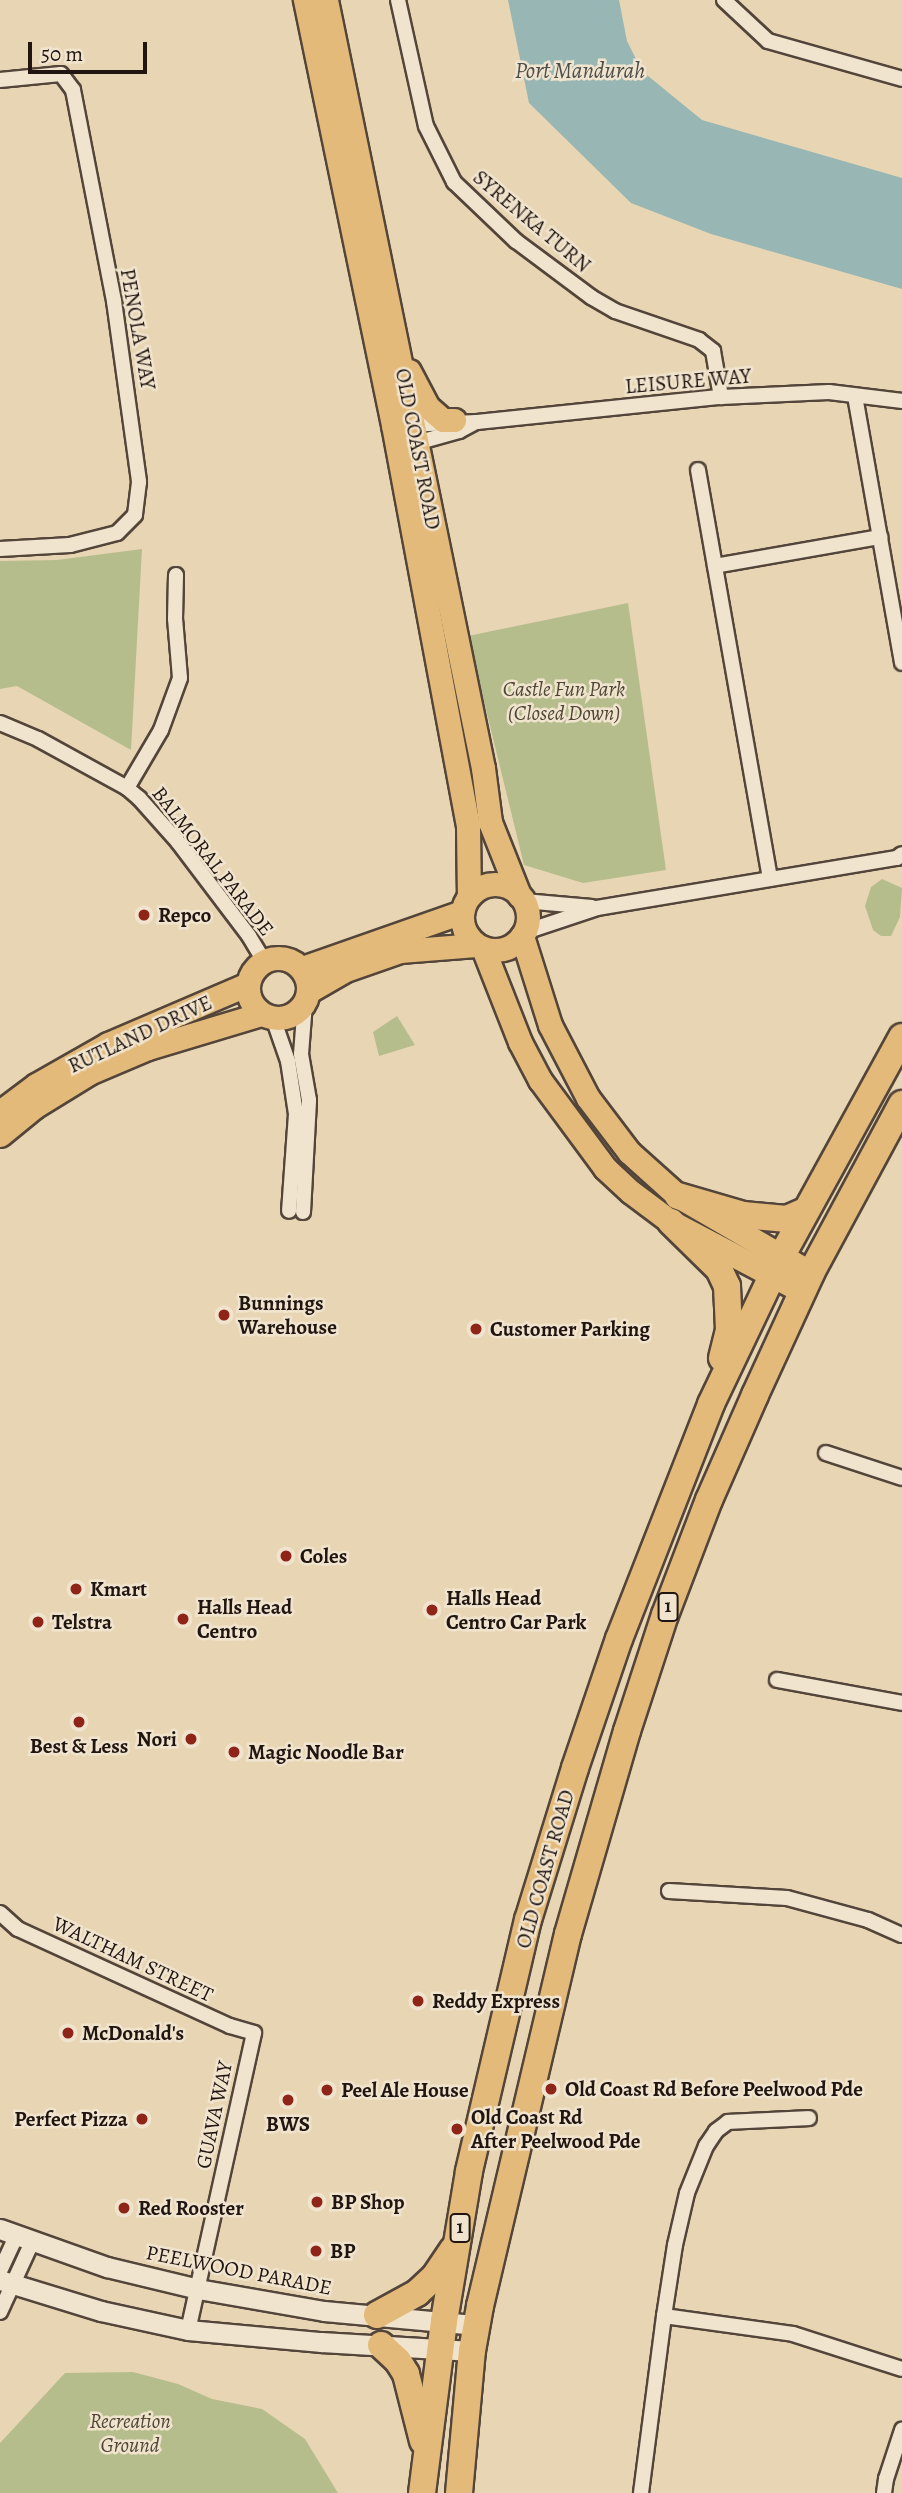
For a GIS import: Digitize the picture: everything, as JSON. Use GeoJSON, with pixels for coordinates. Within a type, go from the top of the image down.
{"type":"FeatureCollection","features":[{"type":"Feature","properties":{"kind":"highway","name":"1"},"geometry":{"type":"LineString","coordinates":[[805,1211],[902,1037]]}},
{"type":"Feature","properties":{"kind":"highway","name":"1"},"geometry":{"type":"LineString","coordinates":[[806,1282],[902,1104]]}},
{"type":"Feature","properties":{"kind":"highway"},"geometry":{"type":"LineString","coordinates":[[678,1196],[743,1215],[787,1219],[805,1211]]}},
{"type":"Feature","properties":{"kind":"highway","name":"OLD COAST ROAD"},"geometry":{"type":"LineString","coordinates":[[422,2493],[442,2334],[469,2171],[528,1920],[619,1639],[711,1404],[805,1211]]}},
{"type":"Feature","properties":{"kind":"highway"},"geometry":{"type":"LineString","coordinates":[[671,1222],[719,1269],[727,1286],[729,1330],[711,1404]]}},
{"type":"Feature","properties":{"kind":"highway","name":"OLD COAST ROAD"},"geometry":{"type":"LineString","coordinates":[[459,2493],[474,2338],[568,1934],[627,1731],[665,1615],[709,1500],[806,1282]]}},
{"type":"Feature","properties":{"kind":"highway"},"geometry":{"type":"LineString","coordinates":[[377,2315],[417,2293],[435,2276],[457,2241]]}},
{"type":"Feature","properties":{"kind":"highway"},"geometry":{"type":"LineString","coordinates":[[381,2345],[398,2361],[406,2374],[417,2425],[427,2452]]}},
{"type":"Feature","properties":{"kind":"main road","name":"OLD COAST ROAD"},"geometry":{"type":"LineString","coordinates":[[305,0],[483,768],[490,822],[522,898]]}},
{"type":"Feature","properties":{"kind":"main road","name":"OLD COAST ROAD"},"geometry":{"type":"LineString","coordinates":[[326,0],[394,332],[405,435],[468,827],[466,904]]}},
{"type":"Feature","properties":{"kind":"main road"},"geometry":{"type":"LineString","coordinates":[[394,332],[428,407],[443,419],[454,420]]}},
{"type":"Feature","properties":{"kind":"main road"},"geometry":{"type":"LineString","coordinates":[[302,968],[466,904],[485,886],[494,884],[512,889],[522,898],[528,915],[523,934],[551,1025],[588,1098],[629,1152],[678,1196],[777,1266]]}},
{"type":"Feature","properties":{"kind":"main road"},"geometry":{"type":"LineString","coordinates":[[466,904],[464,930],[480,946],[520,1042],[540,1080],[605,1168],[671,1222],[777,1266],[806,1282]]}},
{"type":"Feature","properties":{"kind":"main road"},"geometry":{"type":"LineString","coordinates":[[307,997],[302,968],[292,960],[280,957],[264,961],[251,974],[248,995],[267,1016],[286,1018],[297,1012],[307,997],[343,971],[400,951],[480,946],[500,950],[523,934]]}},
{"type":"Feature","properties":{"kind":"main road","name":"RUTLAND DRIVE"},"geometry":{"type":"LineString","coordinates":[[0,1111],[36,1085],[108,1044],[248,984]]}},
{"type":"Feature","properties":{"kind":"main road","name":"RUTLAND DRIVE"},"geometry":{"type":"LineString","coordinates":[[0,1135],[34,1107],[89,1073],[148,1048],[267,1016]]}},
{"type":"Feature","properties":{"kind":"street","name":"SYRENKA TURN"},"geometry":{"type":"LineString","coordinates":[[398,0],[426,126],[454,182],[516,241],[591,297],[615,311],[699,340],[713,351],[721,397]]}},
{"type":"Feature","properties":{"kind":"street"},"geometry":{"type":"LineString","coordinates":[[724,0],[768,41],[902,79]]}},
{"type":"Feature","properties":{"kind":"street","name":"PENOLA WAY"},"geometry":{"type":"LineString","coordinates":[[0,80],[61,74],[73,90],[114,301],[139,482],[135,515],[117,533],[70,545],[0,549]]}},
{"type":"Feature","properties":{"kind":"street","name":"LEISURE WAY"},"geometry":{"type":"LineString","coordinates":[[405,435],[454,420],[477,422],[721,397],[829,392],[902,401]]}},
{"type":"Feature","properties":{"kind":"street"},"geometry":{"type":"LineString","coordinates":[[855,396],[902,663]]}},
{"type":"Feature","properties":{"kind":"street","name":"LEISURE WAY"},"geometry":{"type":"LineString","coordinates":[[405,435],[458,431],[477,422]]}},
{"type":"Feature","properties":{"kind":"street"},"geometry":{"type":"LineString","coordinates":[[698,470],[770,879]]}},
{"type":"Feature","properties":{"kind":"street"},"geometry":{"type":"LineString","coordinates":[[715,566],[880,537]]}},
{"type":"Feature","properties":{"kind":"street","name":"BALMORAL PARADE"},"geometry":{"type":"LineString","coordinates":[[127,788],[161,730],[180,678],[175,618],[176,575]]}},
{"type":"Feature","properties":{"kind":"street","name":"BALMORAL PARADE"},"geometry":{"type":"LineString","coordinates":[[0,723],[38,739],[127,788],[157,816],[249,936],[264,961]]}},
{"type":"Feature","properties":{"kind":"street"},"geometry":{"type":"LineString","coordinates":[[523,934],[597,908],[902,855]]}},
{"type":"Feature","properties":{"kind":"street"},"geometry":{"type":"LineString","coordinates":[[522,898],[597,908]]}},
{"type":"Feature","properties":{"kind":"street"},"geometry":{"type":"LineString","coordinates":[[267,1016],[288,1061],[296,1114],[296,1211],[309,1100],[301,1054],[307,997]]}},
{"type":"Feature","properties":{"kind":"street"},"geometry":{"type":"LineString","coordinates":[[826,1453],[902,1478]]}},
{"type":"Feature","properties":{"kind":"street"},"geometry":{"type":"LineString","coordinates":[[777,1680],[902,1703]]}},
{"type":"Feature","properties":{"kind":"street"},"geometry":{"type":"LineString","coordinates":[[669,1891],[787,1898],[868,1920],[902,1935]]}},
{"type":"Feature","properties":{"kind":"street","name":"WALTHAM STREET"},"geometry":{"type":"LineString","coordinates":[[0,1913],[18,1929],[230,2026],[254,2033]]}},
{"type":"Feature","properties":{"kind":"street","name":"GUAVA WAY"},"geometry":{"type":"LineString","coordinates":[[188,2330],[254,2033]]}},
{"type":"Feature","properties":{"kind":"street"},"geometry":{"type":"LineString","coordinates":[[641,2493],[675,2245],[687,2193],[706,2146],[716,2131],[728,2122],[809,2118]]}},
{"type":"Feature","properties":{"kind":"street"},"geometry":{"type":"LineString","coordinates":[[0,2312],[16,2236]]}},
{"type":"Feature","properties":{"kind":"street","name":"PEELWOOD PARADE"},"geometry":{"type":"LineString","coordinates":[[16,2236],[107,2267],[198,2289],[324,2311],[377,2315],[442,2334],[474,2338]]}},
{"type":"Feature","properties":{"kind":"street","name":"PEELWOOD PARADE"},"geometry":{"type":"LineString","coordinates":[[5,2279],[101,2311],[188,2330],[381,2345],[442,2334]]}},
{"type":"Feature","properties":{"kind":"street"},"geometry":{"type":"LineString","coordinates":[[664,2316],[793,2334],[902,2369]]}},
{"type":"Feature","properties":{"kind":"street"},"geometry":{"type":"LineString","coordinates":[[884,2493],[902,2430]]}},
{"type":"Feature","properties":{"kind":"green space"},"geometry":{"type":"Polygon","coordinates":[[[142,549],[131,750],[17,686],[0,689],[0,561],[57,560],[142,549]]]}},
{"type":"Feature","properties":{"kind":"green space","name":"Castle Fun Park (Closed Down)"},"geometry":{"type":"Polygon","coordinates":[[[628,603],[666,870],[583,883],[524,865],[468,636],[628,603]]]}},
{"type":"Feature","properties":{"kind":"green space"},"geometry":{"type":"Polygon","coordinates":[[[882,879],[902,888],[900,917],[891,936],[881,936],[873,930],[865,906],[871,887],[882,879]]]}},
{"type":"Feature","properties":{"kind":"green space"},"geometry":{"type":"Polygon","coordinates":[[[397,1016],[415,1045],[379,1056],[373,1032],[397,1016]]]}},
{"type":"Feature","properties":{"kind":"green space","name":"Recreation Ground"},"geometry":{"type":"Polygon","coordinates":[[[133,2372],[178,2384],[212,2399],[262,2409],[305,2439],[338,2493],[0,2493],[0,2443],[65,2373],[133,2372]]]}},
{"type":"Feature","properties":{"kind":"water","name":"Port Mandurah"},"geometry":{"type":"Polygon","coordinates":[[[508,0],[619,0],[627,41],[642,71],[702,120],[902,178],[902,289],[711,234],[631,203],[529,103],[508,0]]]}},
{"type":"Feature","properties":{"kind":"place","name":"Repco"},"geometry":{"type":"Point","coordinates":[144,915]}},
{"type":"Feature","properties":{"kind":"place","name":"Bunnings Warehouse"},"geometry":{"type":"Point","coordinates":[224,1315]}},
{"type":"Feature","properties":{"kind":"place","name":"Customer Parking"},"geometry":{"type":"Point","coordinates":[476,1329]}},
{"type":"Feature","properties":{"kind":"place","name":"Coles"},"geometry":{"type":"Point","coordinates":[286,1556]}},
{"type":"Feature","properties":{"kind":"place","name":"Kmart"},"geometry":{"type":"Point","coordinates":[76,1589]}},
{"type":"Feature","properties":{"kind":"place","name":"Halls Head Centro Car Park"},"geometry":{"type":"Point","coordinates":[432,1610]}},
{"type":"Feature","properties":{"kind":"place","name":"Halls Head Centro"},"geometry":{"type":"Point","coordinates":[183,1619]}},
{"type":"Feature","properties":{"kind":"place","name":"Telstra"},"geometry":{"type":"Point","coordinates":[38,1622]}},
{"type":"Feature","properties":{"kind":"place","name":"Best & Less"},"geometry":{"type":"Point","coordinates":[79,1722]}},
{"type":"Feature","properties":{"kind":"place","name":"Nori"},"geometry":{"type":"Point","coordinates":[191,1739]}},
{"type":"Feature","properties":{"kind":"place","name":"Magic Noodle Bar"},"geometry":{"type":"Point","coordinates":[234,1752]}},
{"type":"Feature","properties":{"kind":"place","name":"Reddy Express"},"geometry":{"type":"Point","coordinates":[418,2001]}},
{"type":"Feature","properties":{"kind":"place","name":"McDonald's"},"geometry":{"type":"Point","coordinates":[68,2033]}},
{"type":"Feature","properties":{"kind":"place","name":"Old Coast Rd Before Peelwood Pde"},"geometry":{"type":"Point","coordinates":[551,2089]}},
{"type":"Feature","properties":{"kind":"place","name":"Peel Ale House"},"geometry":{"type":"Point","coordinates":[327,2090]}},
{"type":"Feature","properties":{"kind":"place","name":"BWS"},"geometry":{"type":"Point","coordinates":[288,2100]}},
{"type":"Feature","properties":{"kind":"place","name":"Perfect Pizza"},"geometry":{"type":"Point","coordinates":[142,2119]}},
{"type":"Feature","properties":{"kind":"place","name":"Old Coast Rd After Peelwood Pde"},"geometry":{"type":"Point","coordinates":[457,2129]}},
{"type":"Feature","properties":{"kind":"place","name":"BP Shop"},"geometry":{"type":"Point","coordinates":[317,2202]}},
{"type":"Feature","properties":{"kind":"place","name":"Red Rooster"},"geometry":{"type":"Point","coordinates":[124,2208]}},
{"type":"Feature","properties":{"kind":"place","name":"BP"},"geometry":{"type":"Point","coordinates":[316,2251]}}]}
